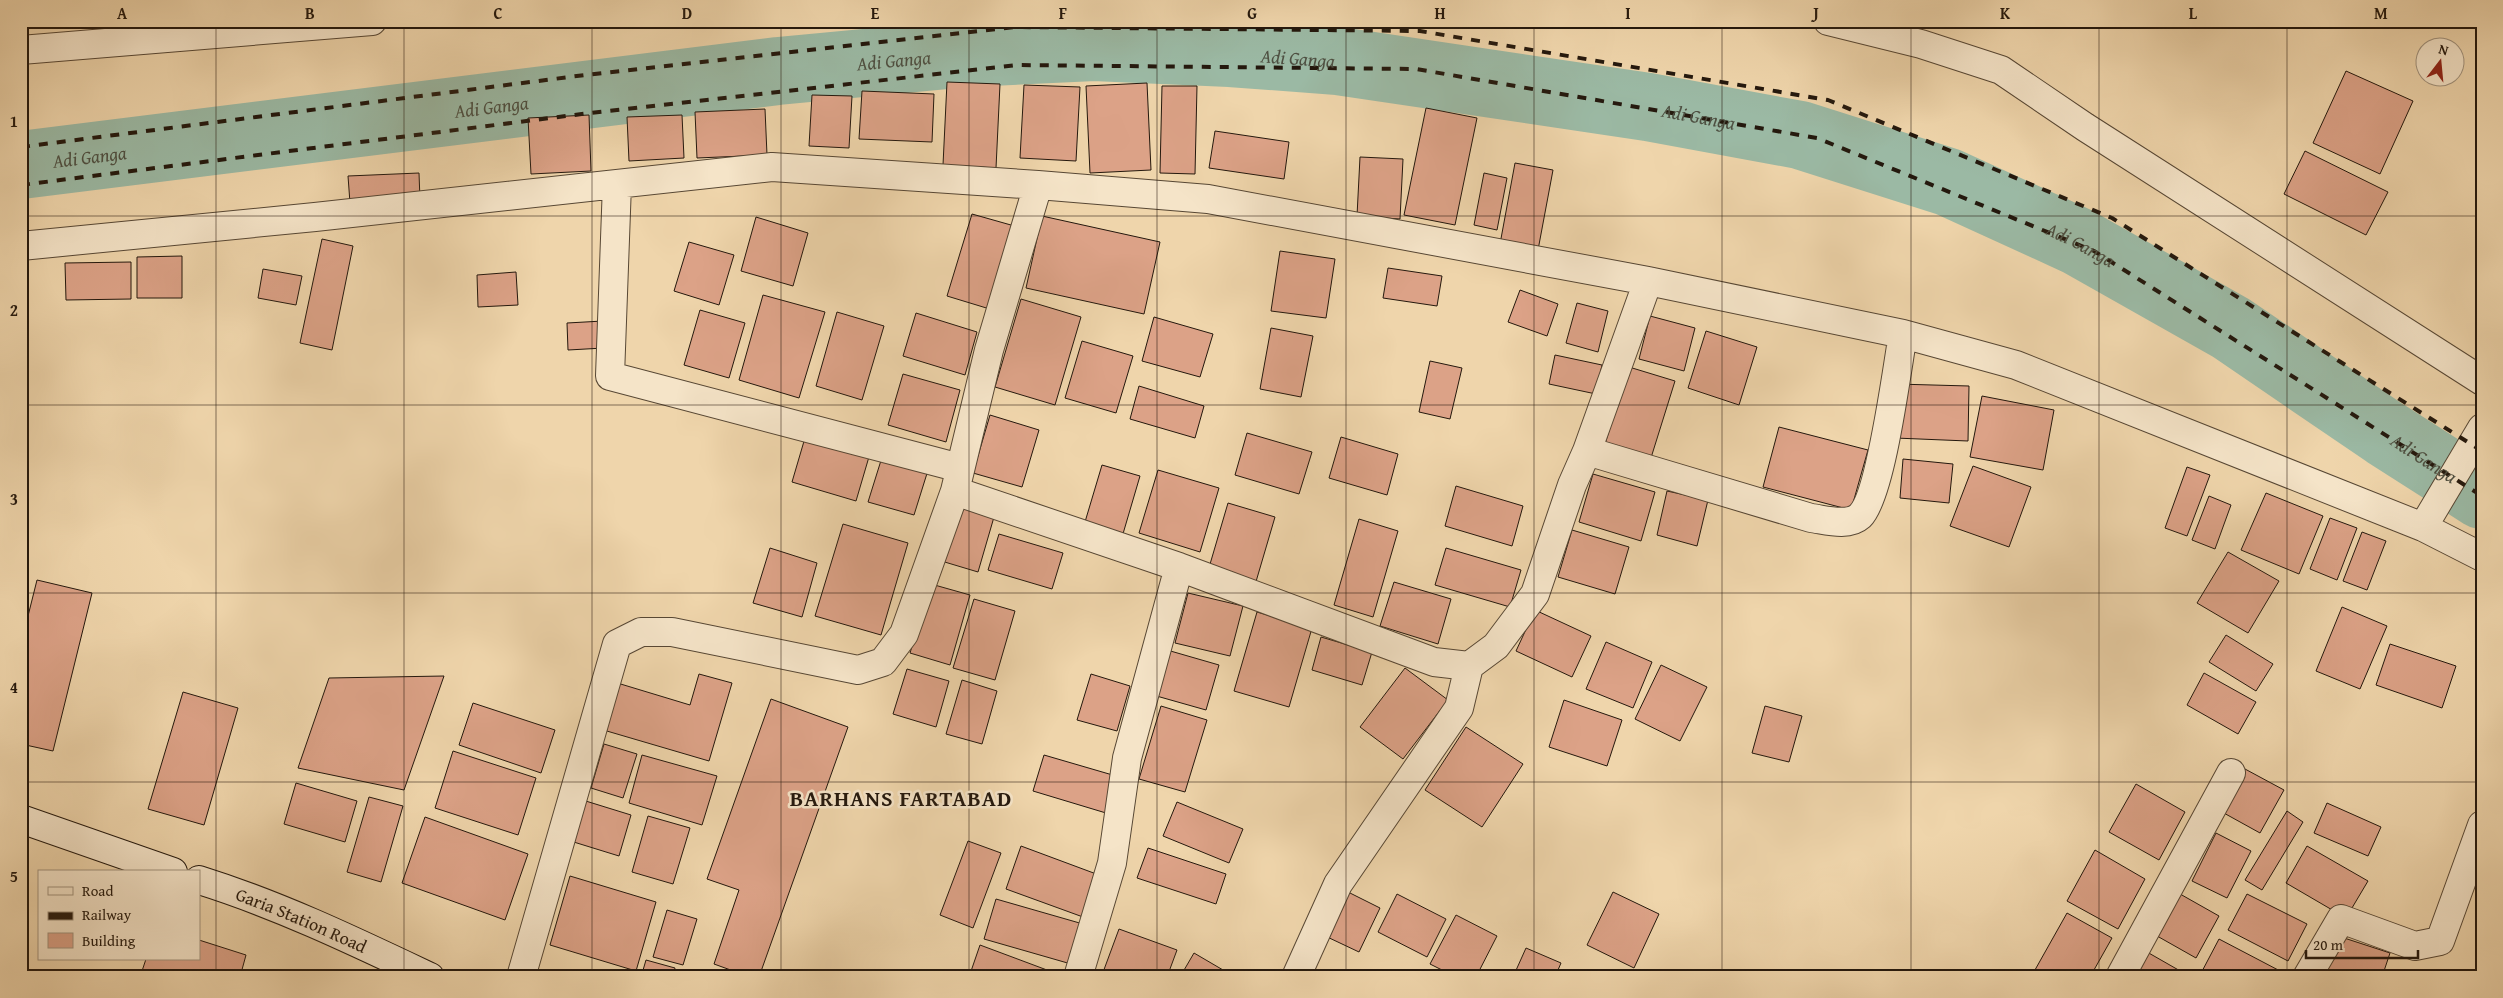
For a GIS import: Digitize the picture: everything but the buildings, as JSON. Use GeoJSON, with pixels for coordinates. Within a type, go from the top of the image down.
{"type":"FeatureCollection","features":[{"type":"Feature","properties":{"kind":"street"},"geometry":{"type":"LineString","coordinates":[[21,50],[163,30],[372,21]]}},
{"type":"Feature","properties":{"kind":"street"},"geometry":{"type":"LineString","coordinates":[[1828,21],[1921,44],[2001,70],[2085,127],[2482,381]]}},
{"type":"Feature","properties":{"kind":"street"},"geometry":{"type":"LineString","coordinates":[[21,246],[315,218],[772,167],[1038,185],[1208,199],[1648,281],[1903,334],[2016,365],[2424,527],[2482,557]]}},
{"type":"Feature","properties":{"kind":"street"},"geometry":{"type":"LineString","coordinates":[[617,184],[610,376],[958,480],[1179,567],[1434,662],[1470,666]]}},
{"type":"Feature","properties":{"kind":"street"},"geometry":{"type":"LineString","coordinates":[[521,977],[616,644],[641,632],[672,632],[858,670],[883,662],[904,634],[958,480],[989,350],[1038,185]]}},
{"type":"Feature","properties":{"kind":"street"},"geometry":{"type":"LineString","coordinates":[[1296,977],[1338,884],[1458,708],[1470,666],[1496,646],[1535,594],[1572,485],[1587,451],[1648,281]]}},
{"type":"Feature","properties":{"kind":"street"},"geometry":{"type":"LineString","coordinates":[[1587,451],[1811,518],[1849,522],[1860,516],[1874,491],[1903,334]]}},
{"type":"Feature","properties":{"kind":"street"},"geometry":{"type":"LineString","coordinates":[[2424,527],[2482,428]]}},
{"type":"Feature","properties":{"kind":"street"},"geometry":{"type":"LineString","coordinates":[[1078,977],[1112,863],[1127,758],[1179,567]]}},
{"type":"Feature","properties":{"kind":"street"},"geometry":{"type":"LineString","coordinates":[[2120,977],[2231,773]]}},
{"type":"Feature","properties":{"kind":"street"},"geometry":{"type":"LineString","coordinates":[[21,819],[167,870]]}},
{"type":"Feature","properties":{"kind":"street"},"geometry":{"type":"LineString","coordinates":[[2307,977],[2341,919],[2415,946],[2440,941],[2482,825]]}},
{"type":"Feature","properties":{"kind":"street","name":"Garia Station Road"},"geometry":{"type":"LineString","coordinates":[[200,880],[250,896],[341,935],[430,977]]}},
{"type":"Feature","properties":{"kind":"waterway","name":"Adi Ganga"},"geometry":{"type":"LineString","coordinates":[[21,165],[778,71],[969,53],[1094,47],[1230,53],[1338,61],[1648,107],[1800,135],[1948,182],[2077,241],[2231,328],[2385,433],[2482,495]]}},
{"type":"Feature","properties":{"kind":"railway"},"geometry":{"type":"LineString","coordinates":[[21,147],[585,75],[1016,27],[1420,31],[1828,100],[2112,218],[2482,451]]}},
{"type":"Feature","properties":{"kind":"railway"},"geometry":{"type":"LineString","coordinates":[[21,185],[590,113],[1018,65],[1416,69],[1817,138],[2094,251],[2482,496]]}},
{"type":"Feature","properties":{"kind":"district","name":"BARHANS FARTABAD"},"geometry":{"type":"Point","coordinates":[901,798]}}]}
